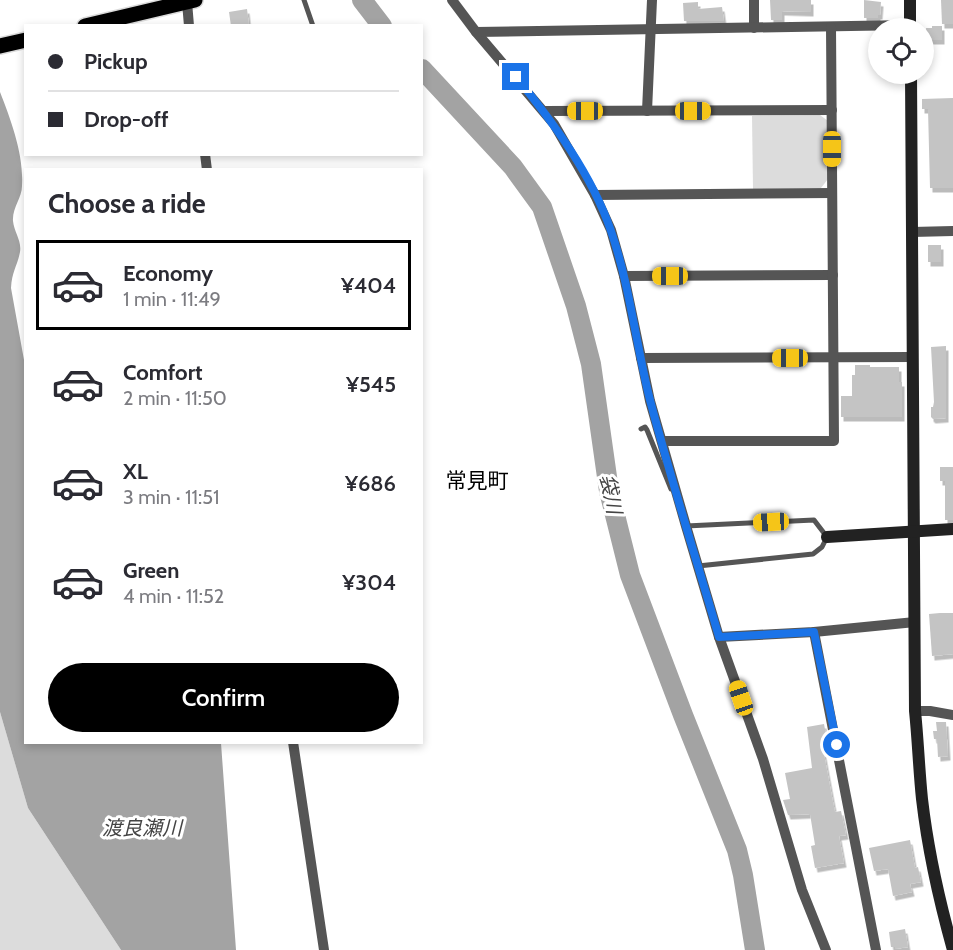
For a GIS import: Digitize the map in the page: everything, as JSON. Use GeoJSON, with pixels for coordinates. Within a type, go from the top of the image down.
{"type":"FeatureCollection","features":[{"type":"Feature","properties":{"kind":"main road"},"geometry":{"type":"LineString","coordinates":[[94,24],[186,2]]}},
{"type":"Feature","properties":{"kind":"main road"},"geometry":{"type":"LineString","coordinates":[[0,46],[24,40]]}},
{"type":"Feature","properties":{"kind":"street"},"geometry":{"type":"LineString","coordinates":[[452,0],[554,124],[595,195],[611,230],[624,276],[641,358],[662,441],[719,637],[763,759],[802,890],[826,950]]}},
{"type":"Feature","properties":{"kind":"street"},"geometry":{"type":"LineString","coordinates":[[647,111],[652,0]]}},
{"type":"Feature","properties":{"kind":"street"},"geometry":{"type":"LineString","coordinates":[[754,0],[754,28]]}},
{"type":"Feature","properties":{"kind":"street"},"geometry":{"type":"LineString","coordinates":[[910,0],[910,18]]}},
{"type":"Feature","properties":{"kind":"street"},"geometry":{"type":"LineString","coordinates":[[186,2],[189,24]]}},
{"type":"Feature","properties":{"kind":"street"},"geometry":{"type":"LineString","coordinates":[[662,441],[834,441],[831,27]]}},
{"type":"Feature","properties":{"kind":"street"},"geometry":{"type":"LineString","coordinates":[[476,32],[868,27]]}},
{"type":"Feature","properties":{"kind":"street"},"geometry":{"type":"LineString","coordinates":[[910,84],[915,711],[922,799],[929,846],[938,894],[953,950]]}},
{"type":"Feature","properties":{"kind":"street"},"geometry":{"type":"LineString","coordinates":[[544,111],[832,110]]}},
{"type":"Feature","properties":{"kind":"street"},"geometry":{"type":"LineString","coordinates":[[595,195],[832,193]]}},
{"type":"Feature","properties":{"kind":"street"},"geometry":{"type":"LineString","coordinates":[[912,232],[953,231]]}},
{"type":"Feature","properties":{"kind":"street"},"geometry":{"type":"LineString","coordinates":[[624,276],[833,275]]}},
{"type":"Feature","properties":{"kind":"street"},"geometry":{"type":"LineString","coordinates":[[641,358],[913,357]]}},
{"type":"Feature","properties":{"kind":"street"},"geometry":{"type":"LineString","coordinates":[[827,537],[953,529]]}},
{"type":"Feature","properties":{"kind":"street"},"geometry":{"type":"LineString","coordinates":[[719,637],[814,632],[915,622]]}},
{"type":"Feature","properties":{"kind":"street"},"geometry":{"type":"LineString","coordinates":[[814,632],[876,950]]}},
{"type":"Feature","properties":{"kind":"street"},"geometry":{"type":"LineString","coordinates":[[915,711],[953,715]]}},
{"type":"Feature","properties":{"kind":"street"},"geometry":{"type":"LineString","coordinates":[[293,744],[324,950]]}},
{"type":"Feature","properties":{"kind":"lane"},"geometry":{"type":"LineString","coordinates":[[304,0],[312,24]]}},
{"type":"Feature","properties":{"kind":"lane"},"geometry":{"type":"LineString","coordinates":[[641,429],[645,427],[647,430],[667,481],[680,504]]}},
{"type":"Feature","properties":{"kind":"lane"},"geometry":{"type":"LineString","coordinates":[[686,526],[814,520],[827,537],[822,547],[813,554],[698,566]]}},
{"type":"Feature","properties":{"kind":"shaded area"},"geometry":{"type":"Polygon","coordinates":[[[820,115],[828,121],[828,179],[821,188],[753,189],[752,116],[820,115]]]}},
{"type":"Feature","properties":{"kind":"shaded area"},"geometry":{"type":"Polygon","coordinates":[[[0,712],[28,808],[121,950],[0,950],[0,712]]]}},
{"type":"Feature","properties":{"kind":"water","name":"渡良瀬川"},"geometry":{"type":"Polygon","coordinates":[[[0,92],[16,138],[22,174],[22,190],[13,216],[20,252],[11,288],[24,360],[24,744],[221,744],[236,950],[121,950],[28,808],[0,712],[0,92]]]}},
{"type":"Feature","properties":{"kind":"building"},"geometry":{"type":"Polygon","coordinates":[[[770,0],[811,0],[811,12],[782,11],[782,20],[771,20],[770,0]]]}},
{"type":"Feature","properties":{"kind":"building"},"geometry":{"type":"Polygon","coordinates":[[[864,0],[881,2],[878,18],[864,18],[864,0]]]}},
{"type":"Feature","properties":{"kind":"building"},"geometry":{"type":"Polygon","coordinates":[[[941,0],[953,0],[953,24],[942,24],[941,0]]]}},
{"type":"Feature","properties":{"kind":"building"},"geometry":{"type":"Polygon","coordinates":[[[698,2],[698,9],[722,7],[724,21],[684,21],[683,3],[698,2]]]}},
{"type":"Feature","properties":{"kind":"building"},"geometry":{"type":"Polygon","coordinates":[[[247,9],[249,24],[231,24],[229,12],[247,9]]]}},
{"type":"Feature","properties":{"kind":"building"},"geometry":{"type":"Polygon","coordinates":[[[934,26],[942,26],[942,40],[934,40],[934,26]]]}},
{"type":"Feature","properties":{"kind":"building"},"geometry":{"type":"Polygon","coordinates":[[[953,98],[953,188],[930,188],[928,109],[922,109],[922,99],[953,98]]]}},
{"type":"Feature","properties":{"kind":"building"},"geometry":{"type":"Polygon","coordinates":[[[928,245],[941,245],[941,262],[928,262],[928,245]]]}},
{"type":"Feature","properties":{"kind":"building"},"geometry":{"type":"Polygon","coordinates":[[[946,346],[946,418],[933,419],[931,417],[931,407],[934,402],[931,347],[946,346]]]}},
{"type":"Feature","properties":{"kind":"building"},"geometry":{"type":"Polygon","coordinates":[[[855,365],[899,367],[899,382],[902,382],[902,417],[841,417],[841,396],[852,396],[852,375],[855,375],[855,365]]]}},
{"type":"Feature","properties":{"kind":"building"},"geometry":{"type":"Polygon","coordinates":[[[940,467],[953,467],[953,520],[945,520],[945,481],[940,481],[940,467]]]}},
{"type":"Feature","properties":{"kind":"building"},"geometry":{"type":"Polygon","coordinates":[[[953,613],[953,654],[932,656],[929,614],[953,613]]]}},
{"type":"Feature","properties":{"kind":"building"},"geometry":{"type":"Polygon","coordinates":[[[936,722],[946,722],[948,756],[938,757],[937,739],[934,739],[933,731],[937,731],[936,722]]]}},
{"type":"Feature","properties":{"kind":"building"},"geometry":{"type":"Polygon","coordinates":[[[824,724],[826,735],[821,738],[832,797],[835,812],[841,811],[846,835],[839,836],[844,863],[815,868],[811,846],[815,845],[810,814],[788,815],[783,800],[790,799],[785,773],[812,768],[807,727],[824,724]]]}},
{"type":"Feature","properties":{"kind":"building"},"geometry":{"type":"Polygon","coordinates":[[[910,840],[915,868],[918,867],[921,882],[910,884],[912,892],[893,896],[888,869],[874,871],[869,848],[910,840]]]}},
{"type":"Feature","properties":{"kind":"building"},"geometry":{"type":"Polygon","coordinates":[[[905,929],[908,947],[895,949],[891,947],[889,932],[905,929]]]}},
{"type":"Feature","properties":{"kind":"waterway","name":"袋川"},"geometry":{"type":"LineString","coordinates":[[362,0],[380,24]]}},
{"type":"Feature","properties":{"kind":"waterway","name":"袋川"},"geometry":{"type":"LineString","coordinates":[[423,70],[513,167],[542,207],[576,306],[591,364],[609,491],[630,575],[737,850],[755,950]]}},
{"type":"Feature","properties":{"kind":"district","name":"常見町"},"geometry":{"type":"Point","coordinates":[477,481]}},
{"type":"Feature","properties":{"kind":"route"},"geometry":{"type":"LineString","coordinates":[[516,77],[554,124],[595,195],[611,230],[624,276],[650,400],[719,637],[814,632],[837,745]]}}]}
